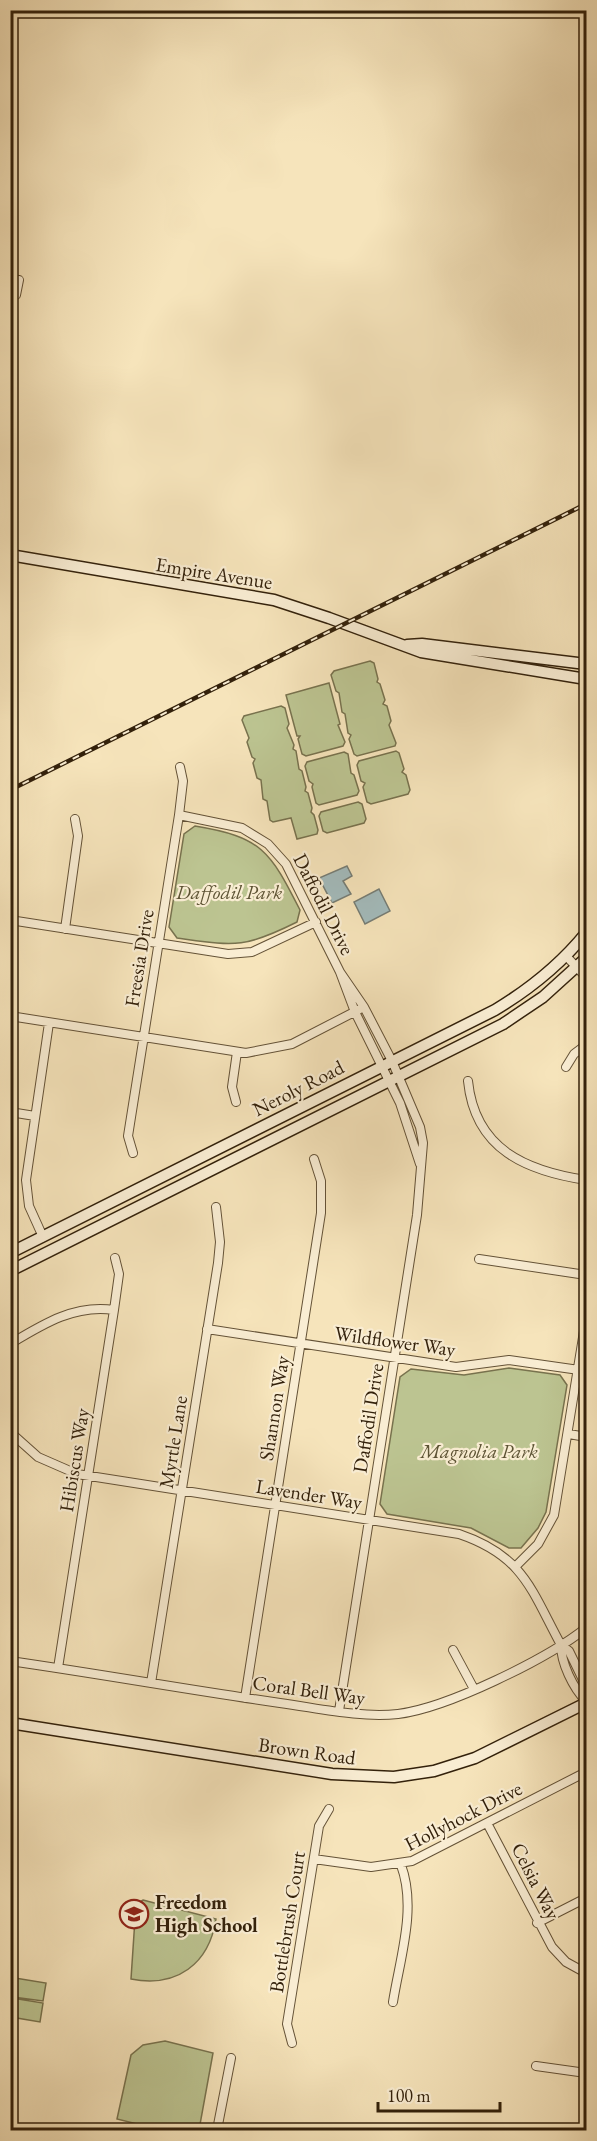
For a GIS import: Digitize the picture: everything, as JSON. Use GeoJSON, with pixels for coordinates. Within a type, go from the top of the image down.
{"type":"FeatureCollection","features":[{"type":"Feature","properties":{"kind":"street"},"geometry":{"type":"LineString","coordinates":[[10,279],[19,280],[16,295],[10,294]]}},
{"type":"Feature","properties":{"kind":"street","name":"Empire Avenue"},"geometry":{"type":"LineString","coordinates":[[10,555],[274,600],[421,652],[482,664],[586,679]]}},
{"type":"Feature","properties":{"kind":"street","name":"Empire Avenue"},"geometry":{"type":"LineString","coordinates":[[406,645],[422,644],[586,664]]}},
{"type":"Feature","properties":{"kind":"street"},"geometry":{"type":"LineString","coordinates":[[482,664],[488,651]]}},
{"type":"Feature","properties":{"kind":"street","name":"Freesia Drive"},"geometry":{"type":"LineString","coordinates":[[133,1153],[128,1136],[183,781],[180,767]]}},
{"type":"Feature","properties":{"kind":"street","name":"Daffodil Drive"},"geometry":{"type":"LineString","coordinates":[[178,815],[242,828],[268,844],[286,864],[340,972],[355,1012],[381,1067],[394,1078]]}},
{"type":"Feature","properties":{"kind":"street"},"geometry":{"type":"LineString","coordinates":[[64,928],[78,836],[75,819]]}},
{"type":"Feature","properties":{"kind":"street"},"geometry":{"type":"LineString","coordinates":[[10,920],[228,954],[252,952],[316,922]]}},
{"type":"Feature","properties":{"kind":"street","name":"Neroly Road"},"geometry":{"type":"LineString","coordinates":[[10,1253],[495,1010],[534,985],[566,956],[586,933]]}},
{"type":"Feature","properties":{"kind":"street"},"geometry":{"type":"LineString","coordinates":[[566,956],[586,977]]}},
{"type":"Feature","properties":{"kind":"street","name":"Neroly Road"},"geometry":{"type":"LineString","coordinates":[[10,1271],[503,1024],[543,997],[586,958]]}},
{"type":"Feature","properties":{"kind":"street","name":"Daffodil Drive"},"geometry":{"type":"LineString","coordinates":[[339,1711],[417,1215],[420,1166],[394,1078],[392,1061],[364,1007],[340,972]]}},
{"type":"Feature","properties":{"kind":"street"},"geometry":{"type":"LineString","coordinates":[[10,1016],[237,1052],[254,1052],[292,1044],[364,1007]]}},
{"type":"Feature","properties":{"kind":"street"},"geometry":{"type":"LineString","coordinates":[[43,1237],[29,1206],[26,1180],[50,1023]]}},
{"type":"Feature","properties":{"kind":"street"},"geometry":{"type":"LineString","coordinates":[[566,1067],[574,1054],[586,1045]]}},
{"type":"Feature","properties":{"kind":"street"},"geometry":{"type":"LineString","coordinates":[[236,1101],[232,1087],[237,1052]]}},
{"type":"Feature","properties":{"kind":"street"},"geometry":{"type":"LineString","coordinates":[[468,1082],[470,1099],[482,1125],[499,1146],[532,1169],[550,1175],[586,1180]]}},
{"type":"Feature","properties":{"kind":"street"},"geometry":{"type":"LineString","coordinates":[[10,1112],[35,1116]]}},
{"type":"Feature","properties":{"kind":"street","name":"Shannon Way"},"geometry":{"type":"LineString","coordinates":[[245,1698],[321,1213],[321,1180],[314,1159]]}},
{"type":"Feature","properties":{"kind":"street","name":"Myrtle Lane"},"geometry":{"type":"LineString","coordinates":[[151,1683],[220,1242],[216,1207]]}},
{"type":"Feature","properties":{"kind":"street","name":"Hibiscus Way"},"geometry":{"type":"LineString","coordinates":[[58,1668],[119,1275],[115,1258]]}},
{"type":"Feature","properties":{"kind":"street"},"geometry":{"type":"LineString","coordinates":[[479,1259],[586,1275]]}},
{"type":"Feature","properties":{"kind":"street"},"geometry":{"type":"LineString","coordinates":[[10,1344],[36,1328],[76,1311],[102,1308],[114,1310]]}},
{"type":"Feature","properties":{"kind":"street"},"geometry":{"type":"LineString","coordinates":[[516,1566],[538,1544],[554,1515],[586,1319]]}},
{"type":"Feature","properties":{"kind":"street","name":"Wildflower Way"},"geometry":{"type":"LineString","coordinates":[[207,1329],[456,1367],[509,1360],[579,1370]]}},
{"type":"Feature","properties":{"kind":"street","name":"Lavender Way"},"geometry":{"type":"LineString","coordinates":[[10,1432],[38,1457],[64,1470],[459,1534],[494,1548],[516,1566],[537,1598],[561,1645],[570,1652],[586,1686]]}},
{"type":"Feature","properties":{"kind":"street"},"geometry":{"type":"LineString","coordinates":[[569,1434],[586,1437]]}},
{"type":"Feature","properties":{"kind":"street","name":"Coral Bell Way"},"geometry":{"type":"LineString","coordinates":[[10,1661],[364,1715],[399,1714],[425,1708],[474,1689],[561,1645],[586,1628]]}},
{"type":"Feature","properties":{"kind":"street","name":"Lavender Way"},"geometry":{"type":"LineString","coordinates":[[561,1645],[561,1657],[580,1695],[586,1702]]}},
{"type":"Feature","properties":{"kind":"street"},"geometry":{"type":"LineString","coordinates":[[453,1650],[474,1689]]}},
{"type":"Feature","properties":{"kind":"street","name":"Brown Road"},"geometry":{"type":"LineString","coordinates":[[10,1723],[332,1774],[394,1776],[434,1771],[475,1758],[586,1702]]}},
{"type":"Feature","properties":{"kind":"street","name":"Hollyhock Drive"},"geometry":{"type":"LineString","coordinates":[[314,1859],[371,1867],[401,1865],[586,1772]]}},
{"type":"Feature","properties":{"kind":"street","name":"Bottlebrush Court"},"geometry":{"type":"LineString","coordinates":[[292,2043],[287,2024],[319,1826],[329,1809]]}},
{"type":"Feature","properties":{"kind":"street","name":"Celsia Way"},"geometry":{"type":"LineString","coordinates":[[487,1823],[537,1923],[552,1947],[566,1962],[586,1973]]}},
{"type":"Feature","properties":{"kind":"street"},"geometry":{"type":"LineString","coordinates":[[393,2002],[407,1914],[407,1884],[401,1865]]}},
{"type":"Feature","properties":{"kind":"street"},"geometry":{"type":"LineString","coordinates":[[537,1923],[586,1898]]}},
{"type":"Feature","properties":{"kind":"street"},"geometry":{"type":"LineString","coordinates":[[217,2130],[231,2058]]}},
{"type":"Feature","properties":{"kind":"street"},"geometry":{"type":"LineString","coordinates":[[536,2066],[586,2073]]}},
{"type":"Feature","properties":{"kind":"green space"},"geometry":{"type":"Polygon","coordinates":[[[370,661],[374,663],[377,682],[380,684],[385,700],[383,704],[387,706],[391,721],[389,725],[396,743],[395,746],[357,756],[354,754],[349,739],[351,735],[348,733],[339,693],[336,691],[331,675],[334,671],[370,661]]]}},
{"type":"Feature","properties":{"kind":"green space"},"geometry":{"type":"Polygon","coordinates":[[[329,683],[340,724],[338,725],[345,742],[343,746],[306,756],[302,754],[298,739],[300,736],[297,736],[286,695],[329,683]]]}},
{"type":"Feature","properties":{"kind":"green space"},"geometry":{"type":"Polygon","coordinates":[[[281,706],[285,708],[289,724],[287,728],[294,745],[293,749],[296,751],[299,769],[302,771],[306,787],[305,791],[308,793],[311,812],[318,830],[317,834],[297,839],[291,818],[273,822],[270,820],[267,801],[263,799],[261,780],[257,778],[253,763],[255,759],[252,757],[247,742],[249,738],[242,720],[244,716],[281,706]]]}},
{"type":"Feature","properties":{"kind":"green space"},"geometry":{"type":"Polygon","coordinates":[[[396,751],[399,753],[404,769],[402,772],[406,775],[410,790],[408,794],[371,804],[367,802],[363,787],[365,783],[361,781],[357,765],[359,761],[396,751]]]}},
{"type":"Feature","properties":{"kind":"green space"},"geometry":{"type":"Polygon","coordinates":[[[344,752],[348,754],[351,773],[354,775],[359,791],[357,795],[319,805],[316,803],[313,784],[309,781],[305,766],[307,762],[344,752]]]}},
{"type":"Feature","properties":{"kind":"green space"},"geometry":{"type":"Polygon","coordinates":[[[358,802],[362,804],[366,819],[364,823],[327,833],[323,831],[319,816],[321,812],[358,802]]]}},
{"type":"Feature","properties":{"kind":"green space","name":"Daffodil Park"},"geometry":{"type":"Polygon","coordinates":[[[195,826],[235,835],[261,850],[271,860],[300,910],[297,922],[264,937],[238,943],[213,943],[177,938],[169,927],[184,834],[195,826]]]}},
{"type":"Feature","properties":{"kind":"green space","name":"Magnolia Park"},"geometry":{"type":"Polygon","coordinates":[[[509,1368],[560,1375],[567,1385],[546,1512],[538,1528],[521,1548],[509,1548],[471,1528],[387,1514],[380,1504],[400,1377],[411,1369],[464,1375],[509,1368]]]}},
{"type":"Feature","properties":{"kind":"green space"},"geometry":{"type":"Polygon","coordinates":[[[143,1900],[216,1919],[206,1949],[188,1969],[176,1976],[148,1981],[131,1979],[136,1904],[143,1900]]]}},
{"type":"Feature","properties":{"kind":"green space"},"geometry":{"type":"Polygon","coordinates":[[[15,1978],[46,1983],[43,2001],[13,1997],[15,1978]]]}},
{"type":"Feature","properties":{"kind":"green space"},"geometry":{"type":"Polygon","coordinates":[[[12,1998],[43,2003],[40,2022],[11,2017],[12,1998]]]}},
{"type":"Feature","properties":{"kind":"green space"},"geometry":{"type":"Polygon","coordinates":[[[165,2041],[213,2053],[199,2130],[161,2130],[117,2119],[131,2055],[143,2045],[165,2041]]]}},
{"type":"Feature","properties":{"kind":"green space"},"geometry":{"type":"Polygon","coordinates":[[[11,2123],[61,2130],[11,2130],[11,2123]]]}},
{"type":"Feature","properties":{"kind":"water"},"geometry":{"type":"Polygon","coordinates":[[[347,866],[352,876],[343,881],[351,894],[332,903],[319,878],[347,866]]]}},
{"type":"Feature","properties":{"kind":"water"},"geometry":{"type":"Polygon","coordinates":[[[379,889],[390,911],[365,924],[354,902],[379,889]]]}},
{"type":"Feature","properties":{"kind":"railway"},"geometry":{"type":"LineString","coordinates":[[10,790],[586,504]]}},
{"type":"Feature","properties":{"kind":"place","name":"Freedom High School"},"geometry":{"type":"Point","coordinates":[134,1914]}}]}
